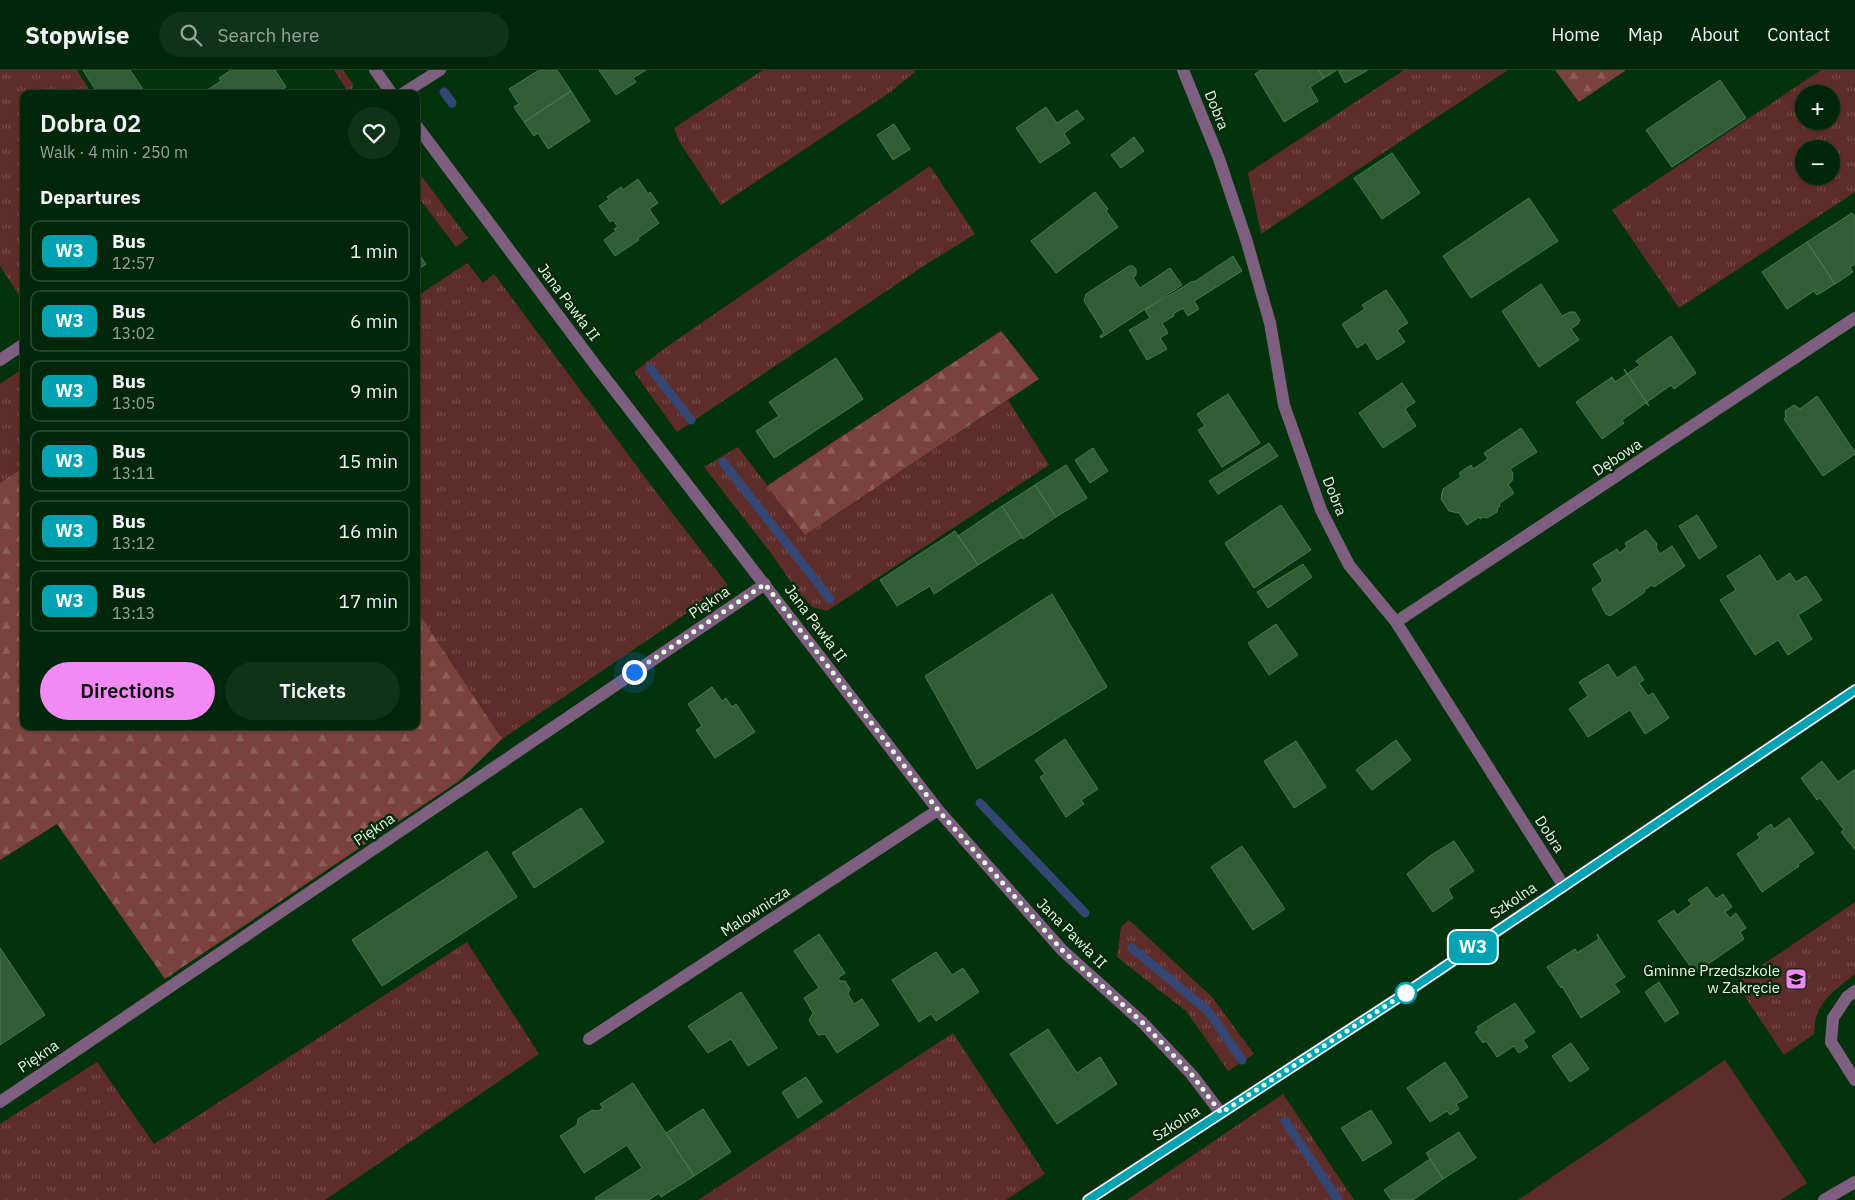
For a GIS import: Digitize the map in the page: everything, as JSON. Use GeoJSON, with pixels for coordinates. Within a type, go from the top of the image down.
{"type":"FeatureCollection","features":[{"type":"Feature","properties":{"kind":"street"},"geometry":{"type":"LineString","coordinates":[[374,70],[389,90]]}},
{"type":"Feature","properties":{"kind":"street"},"geometry":{"type":"LineString","coordinates":[[408,90],[440,70]]}},
{"type":"Feature","properties":{"kind":"street","name":"Dobra"},"geometry":{"type":"LineString","coordinates":[[1183,70],[1218,156],[1246,239],[1270,323],[1284,406],[1321,510],[1349,565],[1396,622],[1564,885]]}},
{"type":"Feature","properties":{"kind":"street","name":"Jana Pawła II"},"geometry":{"type":"LineString","coordinates":[[420,130],[596,366],[938,810],[1062,950],[1142,1022],[1192,1075],[1221,1113]]}},
{"type":"Feature","properties":{"kind":"street","name":"Dębowa"},"geometry":{"type":"LineString","coordinates":[[1396,622],[1855,318]]}},
{"type":"Feature","properties":{"kind":"street"},"geometry":{"type":"LineString","coordinates":[[0,360],[20,347]]}},
{"type":"Feature","properties":{"kind":"street","name":"Piękna"},"geometry":{"type":"LineString","coordinates":[[0,1102],[765,584]]}},
{"type":"Feature","properties":{"kind":"street","name":"Szkolna"},"geometry":{"type":"LineString","coordinates":[[1088,1200],[1398,998],[1855,690]]}},
{"type":"Feature","properties":{"kind":"street","name":"Malownicza"},"geometry":{"type":"LineString","coordinates":[[589,1039],[938,810]]}},
{"type":"Feature","properties":{"kind":"street"},"geometry":{"type":"LineString","coordinates":[[1855,991],[1847,997],[1833,1018],[1831,1042],[1855,1080]]}},
{"type":"Feature","properties":{"kind":"street"},"geometry":{"type":"LineString","coordinates":[[1824,1200],[1855,1182]]}},
{"type":"Feature","properties":{"kind":"green space"},"geometry":{"type":"Polygon","coordinates":[[[0,70],[77,70],[90,90],[20,90],[20,297],[0,266],[0,70]]]}},
{"type":"Feature","properties":{"kind":"green space"},"geometry":{"type":"Polygon","coordinates":[[[334,70],[343,70],[353,84],[352,90],[345,90],[345,87],[334,70]]]}},
{"type":"Feature","properties":{"kind":"green space"},"geometry":{"type":"Polygon","coordinates":[[[763,70],[913,70],[915,72],[889,93],[721,205],[680,143],[674,128],[763,70]]]}},
{"type":"Feature","properties":{"kind":"green space"},"geometry":{"type":"Polygon","coordinates":[[[1404,70],[1508,70],[1261,234],[1248,173],[1404,70]]]}},
{"type":"Feature","properties":{"kind":"green space"},"geometry":{"type":"Polygon","coordinates":[[[1555,70],[1626,70],[1579,102],[1555,70]]]}},
{"type":"Feature","properties":{"kind":"green space"},"geometry":{"type":"Polygon","coordinates":[[[1821,70],[1855,70],[1855,192],[1679,308],[1612,210],[1795,87],[1795,130],[1840,130],[1840,85],[1799,85],[1821,70]]]}},
{"type":"Feature","properties":{"kind":"green space"},"geometry":{"type":"Polygon","coordinates":[[[930,166],[975,234],[925,265],[677,432],[634,372],[665,348],[930,166]]]}},
{"type":"Feature","properties":{"kind":"green space"},"geometry":{"type":"Polygon","coordinates":[[[420,174],[468,238],[456,247],[420,199],[420,174]]]}},
{"type":"Feature","properties":{"kind":"green space"},"geometry":{"type":"Polygon","coordinates":[[[467,263],[483,283],[494,274],[656,492],[728,585],[502,739],[420,615],[420,294],[467,263]]]}},
{"type":"Feature","properties":{"kind":"green space"},"geometry":{"type":"Polygon","coordinates":[[[1001,331],[1039,379],[805,535],[767,486],[1001,331]]]}},
{"type":"Feature","properties":{"kind":"green space"},"geometry":{"type":"Polygon","coordinates":[[[20,371],[20,470],[0,483],[0,384],[20,371]]]}},
{"type":"Feature","properties":{"kind":"green space"},"geometry":{"type":"Polygon","coordinates":[[[1008,400],[1049,465],[827,611],[812,607],[793,585],[771,553],[704,467],[738,447],[805,535],[1008,400]]]}},
{"type":"Feature","properties":{"kind":"green space"},"geometry":{"type":"Polygon","coordinates":[[[20,470],[20,730],[420,730],[420,615],[502,739],[459,781],[165,979],[57,824],[0,860],[0,483],[20,470]]]}},
{"type":"Feature","properties":{"kind":"green space","name":"Gminne Przedszkole w Zakręcie"},"geometry":{"type":"Polygon","coordinates":[[[1855,902],[1855,974],[1832,993],[1821,1006],[1817,1014],[1814,1034],[1784,1055],[1736,983],[1855,902]]]}},
{"type":"Feature","properties":{"kind":"green space"},"geometry":{"type":"Polygon","coordinates":[[[1129,920],[1212,997],[1254,1054],[1228,1071],[1187,1012],[1117,957],[1121,927],[1129,920]]]}},
{"type":"Feature","properties":{"kind":"green space"},"geometry":{"type":"Polygon","coordinates":[[[467,942],[539,1054],[325,1200],[0,1200],[0,1124],[97,1062],[154,1144],[467,942]]]}},
{"type":"Feature","properties":{"kind":"green space"},"geometry":{"type":"Polygon","coordinates":[[[953,1033],[1045,1174],[1006,1200],[698,1200],[953,1033]]]}},
{"type":"Feature","properties":{"kind":"green space"},"geometry":{"type":"Polygon","coordinates":[[[1725,1060],[1807,1183],[1781,1200],[1518,1200],[1725,1060]]]}},
{"type":"Feature","properties":{"kind":"green space"},"geometry":{"type":"Polygon","coordinates":[[[1283,1094],[1354,1200],[1127,1200],[1283,1094]]]}},
{"type":"Feature","properties":{"kind":"building"},"geometry":{"type":"Polygon","coordinates":[[[83,70],[130,70],[143,90],[96,90],[83,70]]]}},
{"type":"Feature","properties":{"kind":"building"},"geometry":{"type":"Polygon","coordinates":[[[231,70],[275,70],[286,87],[281,90],[207,90],[221,81],[219,78],[231,70]]]}},
{"type":"Feature","properties":{"kind":"building"},"geometry":{"type":"Polygon","coordinates":[[[539,70],[557,70],[571,91],[524,122],[514,107],[519,104],[509,89],[539,70]]]}},
{"type":"Feature","properties":{"kind":"building"},"geometry":{"type":"Polygon","coordinates":[[[599,70],[646,70],[633,78],[636,82],[616,95],[599,70]]]}},
{"type":"Feature","properties":{"kind":"building"},"geometry":{"type":"Polygon","coordinates":[[[1261,70],[1318,70],[1324,78],[1310,87],[1318,101],[1284,122],[1255,74],[1261,70]]]}},
{"type":"Feature","properties":{"kind":"building"},"geometry":{"type":"Polygon","coordinates":[[[1318,70],[1337,70],[1324,78],[1318,70]]]}},
{"type":"Feature","properties":{"kind":"building"},"geometry":{"type":"Polygon","coordinates":[[[1338,70],[1368,70],[1345,83],[1338,70]]]}},
{"type":"Feature","properties":{"kind":"building"},"geometry":{"type":"Polygon","coordinates":[[[1720,80],[1746,118],[1672,167],[1646,130],[1720,80]]]}},
{"type":"Feature","properties":{"kind":"building"},"geometry":{"type":"Polygon","coordinates":[[[571,91],[590,121],[548,149],[538,133],[534,136],[524,122],[571,91]]]}},
{"type":"Feature","properties":{"kind":"building"},"geometry":{"type":"Polygon","coordinates":[[[1046,107],[1057,123],[1077,110],[1084,119],[1064,133],[1070,143],[1040,163],[1016,128],[1046,107]]]}},
{"type":"Feature","properties":{"kind":"building"},"geometry":{"type":"Polygon","coordinates":[[[894,124],[910,149],[893,160],[877,135],[894,124]]]}},
{"type":"Feature","properties":{"kind":"building"},"geometry":{"type":"Polygon","coordinates":[[[1134,137],[1144,151],[1121,168],[1111,155],[1134,137]]]}},
{"type":"Feature","properties":{"kind":"building"},"geometry":{"type":"Polygon","coordinates":[[[1392,153],[1420,193],[1382,219],[1354,178],[1392,153]]]}},
{"type":"Feature","properties":{"kind":"building"},"geometry":{"type":"Polygon","coordinates":[[[638,179],[648,194],[650,192],[658,203],[649,209],[659,223],[638,238],[639,240],[615,256],[604,240],[616,231],[614,229],[618,227],[613,220],[610,222],[599,206],[609,199],[607,197],[621,187],[623,190],[638,179]]]}},
{"type":"Feature","properties":{"kind":"building"},"geometry":{"type":"Polygon","coordinates":[[[1095,192],[1108,209],[1106,211],[1118,227],[1056,273],[1031,241],[1095,192]]]}},
{"type":"Feature","properties":{"kind":"building"},"geometry":{"type":"Polygon","coordinates":[[[1529,198],[1558,241],[1471,298],[1443,256],[1529,198]]]}},
{"type":"Feature","properties":{"kind":"building"},"geometry":{"type":"Polygon","coordinates":[[[1852,213],[1855,217],[1855,264],[1850,267],[1853,272],[1835,284],[1807,242],[1852,213]]]}},
{"type":"Feature","properties":{"kind":"building"},"geometry":{"type":"Polygon","coordinates":[[[1807,242],[1835,284],[1817,295],[1814,291],[1787,309],[1762,272],[1807,242]]]}},
{"type":"Feature","properties":{"kind":"building"},"geometry":{"type":"Polygon","coordinates":[[[420,256],[426,264],[420,268],[420,256]]]}},
{"type":"Feature","properties":{"kind":"building"},"geometry":{"type":"Polygon","coordinates":[[[1233,256],[1242,271],[1194,301],[1199,309],[1188,316],[1183,308],[1162,323],[1168,333],[1160,338],[1167,349],[1147,360],[1129,330],[1150,318],[1145,310],[1194,282],[1233,256]]]}},
{"type":"Feature","properties":{"kind":"building"},"geometry":{"type":"Polygon","coordinates":[[[1129,266],[1133,266],[1136,269],[1136,275],[1133,278],[1140,288],[1170,268],[1182,285],[1101,338],[1100,336],[1104,333],[1084,301],[1086,294],[1129,266]]]}},
{"type":"Feature","properties":{"kind":"building"},"geometry":{"type":"Polygon","coordinates":[[[1541,284],[1562,316],[1575,312],[1580,320],[1571,329],[1579,340],[1539,367],[1502,311],[1541,284]]]}},
{"type":"Feature","properties":{"kind":"building"},"geometry":{"type":"Polygon","coordinates":[[[1386,290],[1408,323],[1397,330],[1405,342],[1377,360],[1366,342],[1357,348],[1342,324],[1365,309],[1362,305],[1386,290]]]}},
{"type":"Feature","properties":{"kind":"building"},"geometry":{"type":"Polygon","coordinates":[[[1671,336],[1696,373],[1674,389],[1671,385],[1647,402],[1649,406],[1627,374],[1640,365],[1636,361],[1671,336]]]}},
{"type":"Feature","properties":{"kind":"building"},"geometry":{"type":"Polygon","coordinates":[[[836,358],[863,399],[774,458],[756,431],[779,416],[769,402],[836,358]]]}},
{"type":"Feature","properties":{"kind":"building"},"geometry":{"type":"Polygon","coordinates":[[[1624,369],[1649,406],[1646,403],[1622,420],[1624,423],[1602,439],[1576,402],[1612,377],[1615,382],[1627,374],[1624,369]]]}},
{"type":"Feature","properties":{"kind":"building"},"geometry":{"type":"Polygon","coordinates":[[[1402,383],[1415,402],[1405,409],[1416,426],[1383,448],[1359,413],[1402,383]]]}},
{"type":"Feature","properties":{"kind":"building"},"geometry":{"type":"Polygon","coordinates":[[[1228,394],[1260,443],[1222,467],[1198,430],[1205,426],[1197,414],[1228,394]]]}},
{"type":"Feature","properties":{"kind":"building"},"geometry":{"type":"Polygon","coordinates":[[[1817,396],[1855,452],[1855,454],[1823,476],[1784,419],[1786,418],[1785,411],[1794,405],[1800,409],[1817,396]]]}},
{"type":"Feature","properties":{"kind":"building"},"geometry":{"type":"Polygon","coordinates":[[[1521,428],[1537,452],[1510,469],[1513,473],[1512,481],[1508,484],[1514,493],[1499,504],[1497,512],[1487,518],[1483,517],[1480,519],[1479,517],[1467,525],[1459,513],[1449,511],[1441,499],[1443,489],[1461,477],[1459,473],[1471,465],[1473,469],[1488,459],[1484,453],[1521,428]]]}},
{"type":"Feature","properties":{"kind":"building"},"geometry":{"type":"Polygon","coordinates":[[[1269,443],[1278,456],[1218,494],[1209,481],[1269,443]]]}},
{"type":"Feature","properties":{"kind":"building"},"geometry":{"type":"Polygon","coordinates":[[[1093,448],[1108,471],[1090,483],[1075,460],[1093,448]]]}},
{"type":"Feature","properties":{"kind":"building"},"geometry":{"type":"Polygon","coordinates":[[[1066,465],[1087,498],[1056,517],[1035,485],[1066,465]]]}},
{"type":"Feature","properties":{"kind":"building"},"geometry":{"type":"Polygon","coordinates":[[[1035,485],[1056,517],[1023,539],[1002,506],[1035,485]]]}},
{"type":"Feature","properties":{"kind":"building"},"geometry":{"type":"Polygon","coordinates":[[[1281,505],[1311,550],[1254,588],[1225,543],[1281,505]]]}},
{"type":"Feature","properties":{"kind":"building"},"geometry":{"type":"Polygon","coordinates":[[[1002,506],[1022,537],[978,565],[958,536],[1002,506]]]}},
{"type":"Feature","properties":{"kind":"building"},"geometry":{"type":"Polygon","coordinates":[[[1697,515],[1717,547],[1699,559],[1679,526],[1697,515]]]}},
{"type":"Feature","properties":{"kind":"building"},"geometry":{"type":"Polygon","coordinates":[[[1646,530],[1657,544],[1656,547],[1660,554],[1672,546],[1685,566],[1654,587],[1652,585],[1644,590],[1645,592],[1610,616],[1606,614],[1592,589],[1603,581],[1593,564],[1617,549],[1619,553],[1627,547],[1625,543],[1646,530]]]}},
{"type":"Feature","properties":{"kind":"building"},"geometry":{"type":"Polygon","coordinates":[[[955,531],[978,565],[934,594],[930,586],[897,606],[880,580],[955,531]]]}},
{"type":"Feature","properties":{"kind":"building"},"geometry":{"type":"Polygon","coordinates":[[[1760,555],[1777,582],[1790,573],[1796,582],[1806,576],[1822,600],[1798,615],[1812,639],[1788,655],[1778,640],[1755,655],[1720,600],[1736,590],[1727,576],[1760,555]]]}},
{"type":"Feature","properties":{"kind":"building"},"geometry":{"type":"Polygon","coordinates":[[[1303,564],[1312,577],[1268,608],[1257,592],[1303,564]]]}},
{"type":"Feature","properties":{"kind":"building"},"geometry":{"type":"Polygon","coordinates":[[[1052,594],[1107,687],[977,769],[925,676],[1052,594]]]}},
{"type":"Feature","properties":{"kind":"building"},"geometry":{"type":"Polygon","coordinates":[[[1276,624],[1298,655],[1269,675],[1248,643],[1276,624]]]}},
{"type":"Feature","properties":{"kind":"building"},"geometry":{"type":"Polygon","coordinates":[[[1608,664],[1617,678],[1635,666],[1644,680],[1639,683],[1648,696],[1653,693],[1669,718],[1645,734],[1630,710],[1588,737],[1569,709],[1588,696],[1579,682],[1608,664]]]}},
{"type":"Feature","properties":{"kind":"building"},"geometry":{"type":"Polygon","coordinates":[[[712,687],[722,701],[726,698],[732,707],[736,704],[755,732],[715,758],[696,730],[702,726],[688,704],[712,687]]]}},
{"type":"Feature","properties":{"kind":"building"},"geometry":{"type":"Polygon","coordinates":[[[1065,739],[1098,789],[1081,800],[1084,804],[1066,817],[1040,777],[1045,774],[1035,760],[1065,739]]]}},
{"type":"Feature","properties":{"kind":"building"},"geometry":{"type":"Polygon","coordinates":[[[1396,740],[1411,760],[1372,790],[1356,770],[1396,740]]]}},
{"type":"Feature","properties":{"kind":"building"},"geometry":{"type":"Polygon","coordinates":[[[1296,741],[1326,787],[1294,808],[1264,761],[1296,741]]]}},
{"type":"Feature","properties":{"kind":"building"},"geometry":{"type":"Polygon","coordinates":[[[1822,761],[1838,782],[1855,769],[1855,850],[1841,832],[1844,830],[1820,798],[1817,800],[1801,778],[1822,761]]]}},
{"type":"Feature","properties":{"kind":"building"},"geometry":{"type":"Polygon","coordinates":[[[581,808],[604,842],[534,888],[512,853],[581,808]]]}},
{"type":"Feature","properties":{"kind":"building"},"geometry":{"type":"Polygon","coordinates":[[[1789,818],[1814,853],[1762,892],[1737,854],[1760,838],[1757,834],[1771,824],[1774,829],[1789,818]]]}},
{"type":"Feature","properties":{"kind":"building"},"geometry":{"type":"Polygon","coordinates":[[[1454,841],[1474,871],[1448,889],[1453,898],[1433,912],[1407,874],[1430,856],[1454,841]]]}},
{"type":"Feature","properties":{"kind":"building"},"geometry":{"type":"Polygon","coordinates":[[[1242,846],[1285,909],[1253,930],[1211,867],[1242,846]]]}},
{"type":"Feature","properties":{"kind":"building"},"geometry":{"type":"Polygon","coordinates":[[[487,851],[517,897],[382,986],[352,940],[487,851]]]}},
{"type":"Feature","properties":{"kind":"building"},"geometry":{"type":"Polygon","coordinates":[[[1707,887],[1716,899],[1723,894],[1732,907],[1725,912],[1730,918],[1736,913],[1746,928],[1740,932],[1744,939],[1695,973],[1658,921],[1674,910],[1677,915],[1692,904],[1688,900],[1707,887]]]}},
{"type":"Feature","properties":{"kind":"building"},"geometry":{"type":"Polygon","coordinates":[[[819,934],[845,973],[838,978],[840,981],[845,981],[850,989],[848,994],[854,1004],[862,999],[879,1025],[837,1053],[825,1034],[818,1035],[809,1020],[813,1013],[804,998],[819,988],[794,951],[819,934]]]}},
{"type":"Feature","properties":{"kind":"building"},"geometry":{"type":"Polygon","coordinates":[[[1597,934],[1625,977],[1614,984],[1620,992],[1581,1018],[1562,986],[1561,988],[1547,967],[1575,949],[1577,953],[1599,939],[1597,934]]]}},
{"type":"Feature","properties":{"kind":"building"},"geometry":{"type":"Polygon","coordinates":[[[0,948],[45,1015],[0,1045],[0,948]]]}},
{"type":"Feature","properties":{"kind":"building"},"geometry":{"type":"Polygon","coordinates":[[[936,952],[952,975],[963,968],[979,992],[936,1021],[931,1014],[919,1022],[892,980],[936,952]]]}},
{"type":"Feature","properties":{"kind":"building"},"geometry":{"type":"Polygon","coordinates":[[[1659,982],[1679,1013],[1665,1022],[1645,992],[1659,982]]]}},
{"type":"Feature","properties":{"kind":"building"},"geometry":{"type":"Polygon","coordinates":[[[741,992],[777,1048],[748,1066],[731,1039],[708,1053],[688,1026],[741,992]]]}},
{"type":"Feature","properties":{"kind":"building"},"geometry":{"type":"Polygon","coordinates":[[[1515,1003],[1535,1032],[1523,1040],[1528,1047],[1519,1053],[1514,1046],[1497,1057],[1486,1041],[1483,1043],[1475,1032],[1479,1030],[1477,1027],[1515,1003]]]}},
{"type":"Feature","properties":{"kind":"building"},"geometry":{"type":"Polygon","coordinates":[[[1048,1029],[1077,1073],[1100,1057],[1117,1084],[1057,1124],[1010,1054],[1048,1029]]]}},
{"type":"Feature","properties":{"kind":"building"},"geometry":{"type":"Polygon","coordinates":[[[1571,1043],[1589,1069],[1570,1082],[1552,1056],[1571,1043]]]}},
{"type":"Feature","properties":{"kind":"building"},"geometry":{"type":"Polygon","coordinates":[[[1445,1062],[1468,1097],[1456,1104],[1459,1109],[1450,1115],[1447,1111],[1430,1122],[1407,1088],[1445,1062]]]}},
{"type":"Feature","properties":{"kind":"building"},"geometry":{"type":"Polygon","coordinates":[[[806,1077],[822,1102],[798,1118],[782,1092],[806,1077]]]}},
{"type":"Feature","properties":{"kind":"building"},"geometry":{"type":"Polygon","coordinates":[[[633,1083],[694,1176],[661,1197],[659,1193],[649,1200],[596,1200],[595,1198],[642,1168],[627,1145],[584,1173],[560,1136],[577,1125],[578,1119],[592,1110],[598,1111],[603,1108],[600,1104],[633,1083]]]}},
{"type":"Feature","properties":{"kind":"building"},"geometry":{"type":"Polygon","coordinates":[[[703,1109],[731,1152],[694,1176],[666,1133],[703,1109]]]}},
{"type":"Feature","properties":{"kind":"building"},"geometry":{"type":"Polygon","coordinates":[[[1371,1110],[1392,1143],[1363,1161],[1341,1128],[1371,1110]]]}},
{"type":"Feature","properties":{"kind":"building"},"geometry":{"type":"Polygon","coordinates":[[[1459,1132],[1476,1158],[1443,1179],[1426,1153],[1459,1132]]]}},
{"type":"Feature","properties":{"kind":"building"},"geometry":{"type":"Polygon","coordinates":[[[1430,1159],[1443,1179],[1413,1200],[1391,1200],[1384,1190],[1430,1159]]]}},
{"type":"Feature","properties":{"kind":"waterway"},"geometry":{"type":"LineString","coordinates":[[444,92],[452,103]]}},
{"type":"Feature","properties":{"kind":"waterway"},"geometry":{"type":"LineString","coordinates":[[650,368],[691,420]]}},
{"type":"Feature","properties":{"kind":"waterway"},"geometry":{"type":"LineString","coordinates":[[723,462],[830,599]]}},
{"type":"Feature","properties":{"kind":"waterway"},"geometry":{"type":"LineString","coordinates":[[980,803],[1085,913]]}},
{"type":"Feature","properties":{"kind":"waterway"},"geometry":{"type":"LineString","coordinates":[[1132,948],[1208,1011],[1242,1060]]}},
{"type":"Feature","properties":{"kind":"waterway"},"geometry":{"type":"LineString","coordinates":[[1285,1121],[1338,1200]]}},
{"type":"Feature","properties":{"kind":"bus line","name":"W3"},"geometry":{"type":"LineString","coordinates":[[1088,1200],[1398,998],[1855,690]]}},
{"type":"Feature","properties":{"kind":"place","name":"Gminne Przedszkole w Zakręcie"},"geometry":{"type":"Point","coordinates":[1796,979]}},
{"type":"Feature","properties":{"kind":"route"},"geometry":{"type":"LineString","coordinates":[[634,672],[765,584],[938,810],[1062,950],[1142,1022],[1192,1075],[1221,1113],[1413,988],[1406,993]]}}]}
